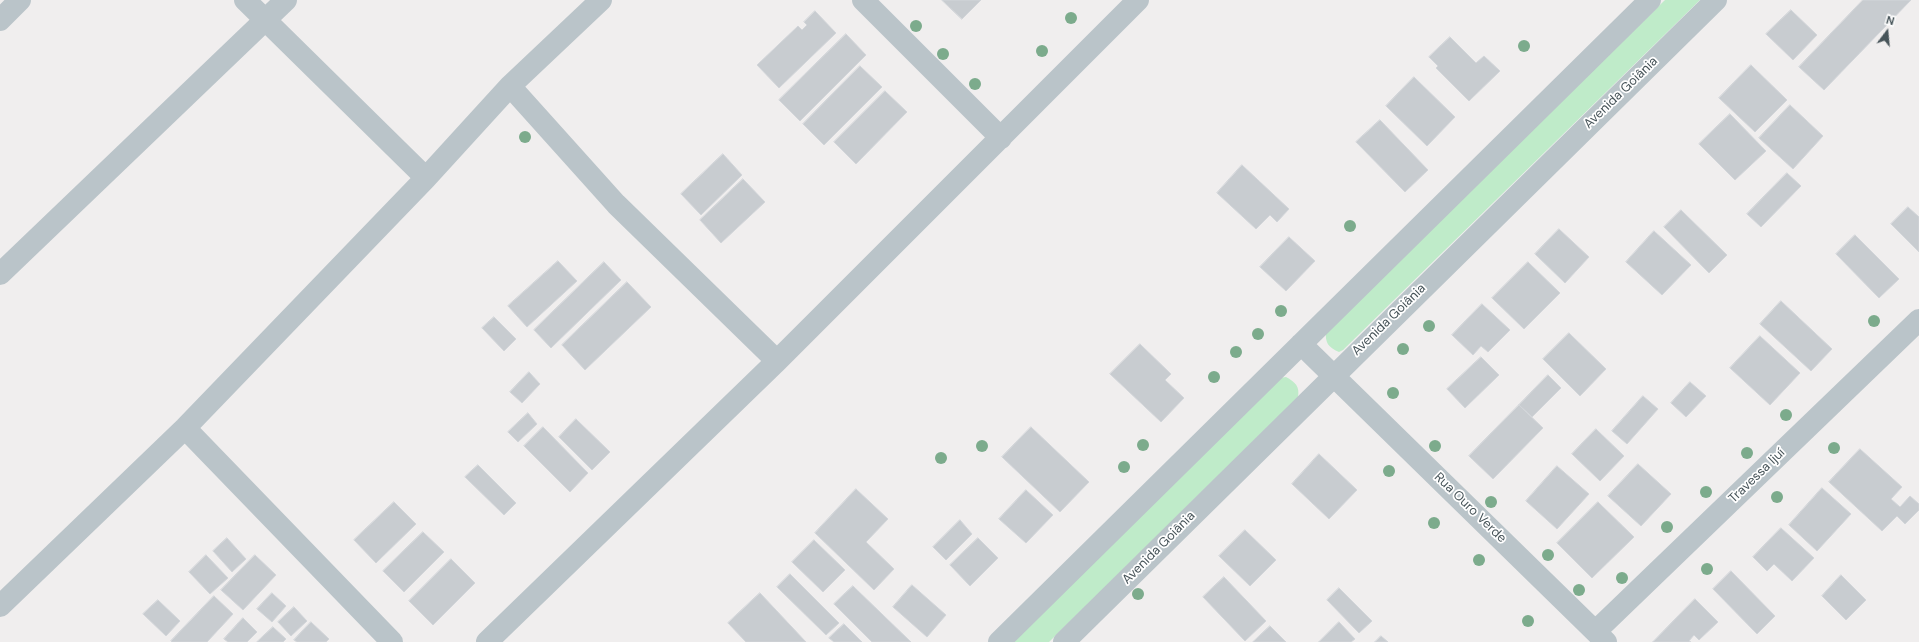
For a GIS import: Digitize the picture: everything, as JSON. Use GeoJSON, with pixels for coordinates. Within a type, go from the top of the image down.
{"type":"FeatureCollection","features":[{"type":"Feature","properties":{"kind":"street"},"geometry":{"type":"LineString","coordinates":[[0,20],[20,0]]}},
{"type":"Feature","properties":{"kind":"street"},"geometry":{"type":"LineString","coordinates":[[245,0],[426,178]]}},
{"type":"Feature","properties":{"kind":"street"},"geometry":{"type":"LineString","coordinates":[[0,274],[286,0]]}},
{"type":"Feature","properties":{"kind":"street"},"geometry":{"type":"LineString","coordinates":[[0,606],[185,428],[426,178],[510,86],[601,0]]}},
{"type":"Feature","properties":{"kind":"street"},"geometry":{"type":"LineString","coordinates":[[863,0],[1001,138]]}},
{"type":"Feature","properties":{"kind":"street"},"geometry":{"type":"LineString","coordinates":[[487,642],[777,361],[1138,0]]}},
{"type":"Feature","properties":{"kind":"street"},"geometry":{"type":"LineString","coordinates":[[999,642],[1650,0]]}},
{"type":"Feature","properties":{"kind":"street","name":"Avenida Goiânia"},"geometry":{"type":"LineString","coordinates":[[1064,642],[1716,0]]}},
{"type":"Feature","properties":{"kind":"street"},"geometry":{"type":"LineString","coordinates":[[510,86],[616,204],[777,361]]}},
{"type":"Feature","properties":{"kind":"street","name":"Travessa Ijuí"},"geometry":{"type":"LineString","coordinates":[[1601,636],[1919,320]]}},
{"type":"Feature","properties":{"kind":"street","name":"Rua Ouro Verde"},"geometry":{"type":"LineString","coordinates":[[1301,344],[1601,636]]}},
{"type":"Feature","properties":{"kind":"street"},"geometry":{"type":"LineString","coordinates":[[185,428],[392,642]]}},
{"type":"Feature","properties":{"kind":"green space"},"geometry":{"type":"Polygon","coordinates":[[[1665,0],[1700,0],[1343,350],[1339,352],[1332,348],[1327,342],[1326,331],[1665,0]]]}},
{"type":"Feature","properties":{"kind":"green space"},"geometry":{"type":"Polygon","coordinates":[[[1286,377],[1296,385],[1298,397],[1049,642],[1010,642],[1280,378],[1286,377]]]}},
{"type":"Feature","properties":{"kind":"building"},"geometry":{"type":"Polygon","coordinates":[[[942,0],[981,0],[962,19],[942,0]]]}},
{"type":"Feature","properties":{"kind":"building"},"geometry":{"type":"Polygon","coordinates":[[[1863,0],[1911,0],[1824,90],[1799,67],[1863,0]]]}},
{"type":"Feature","properties":{"kind":"building"},"geometry":{"type":"Polygon","coordinates":[[[1791,10],[1817,35],[1793,60],[1766,34],[1791,10]]]}},
{"type":"Feature","properties":{"kind":"building"},"geometry":{"type":"Polygon","coordinates":[[[815,11],[836,33],[779,88],[757,65],[798,26],[802,30],[807,25],[804,22],[815,11]]]}},
{"type":"Feature","properties":{"kind":"building"},"geometry":{"type":"Polygon","coordinates":[[[846,34],[866,55],[800,121],[779,100],[846,34]]]}},
{"type":"Feature","properties":{"kind":"building"},"geometry":{"type":"Polygon","coordinates":[[[1450,37],[1476,63],[1484,56],[1500,71],[1469,101],[1436,68],[1438,66],[1429,57],[1450,37]]]}},
{"type":"Feature","properties":{"kind":"building"},"geometry":{"type":"Polygon","coordinates":[[[1751,65],[1787,100],[1755,132],[1719,98],[1751,65]]]}},
{"type":"Feature","properties":{"kind":"building"},"geometry":{"type":"Polygon","coordinates":[[[860,66],[882,87],[824,145],[803,124],[860,66]]]}},
{"type":"Feature","properties":{"kind":"building"},"geometry":{"type":"Polygon","coordinates":[[[1414,77],[1455,117],[1427,146],[1386,106],[1414,77]]]}},
{"type":"Feature","properties":{"kind":"building"},"geometry":{"type":"Polygon","coordinates":[[[885,91],[907,112],[856,164],[834,142],[885,91]]]}},
{"type":"Feature","properties":{"kind":"building"},"geometry":{"type":"Polygon","coordinates":[[[1790,105],[1823,136],[1793,169],[1759,138],[1790,105]]]}},
{"type":"Feature","properties":{"kind":"building"},"geometry":{"type":"Polygon","coordinates":[[[1730,114],[1766,151],[1735,180],[1699,144],[1730,114]]]}},
{"type":"Feature","properties":{"kind":"building"},"geometry":{"type":"Polygon","coordinates":[[[1380,120],[1428,170],[1405,192],[1356,142],[1380,120]]]}},
{"type":"Feature","properties":{"kind":"building"},"geometry":{"type":"Polygon","coordinates":[[[723,154],[742,175],[701,215],[681,194],[723,154]]]}},
{"type":"Feature","properties":{"kind":"building"},"geometry":{"type":"Polygon","coordinates":[[[1242,165],[1289,209],[1277,222],[1270,215],[1256,229],[1217,193],[1242,165]]]}},
{"type":"Feature","properties":{"kind":"building"},"geometry":{"type":"Polygon","coordinates":[[[1787,173],[1801,186],[1761,227],[1747,214],[1787,173]]]}},
{"type":"Feature","properties":{"kind":"building"},"geometry":{"type":"Polygon","coordinates":[[[743,179],[765,202],[721,243],[700,220],[743,179]]]}},
{"type":"Feature","properties":{"kind":"building"},"geometry":{"type":"Polygon","coordinates":[[[1908,207],[1919,217],[1919,252],[1891,224],[1908,207]]]}},
{"type":"Feature","properties":{"kind":"building"},"geometry":{"type":"Polygon","coordinates":[[[1681,210],[1727,255],[1709,273],[1664,227],[1681,210]]]}},
{"type":"Feature","properties":{"kind":"building"},"geometry":{"type":"Polygon","coordinates":[[[1559,229],[1589,257],[1565,283],[1535,254],[1559,229]]]}},
{"type":"Feature","properties":{"kind":"building"},"geometry":{"type":"Polygon","coordinates":[[[1654,231],[1691,265],[1662,295],[1626,262],[1654,231]]]}},
{"type":"Feature","properties":{"kind":"building"},"geometry":{"type":"Polygon","coordinates":[[[1855,235],[1899,279],[1879,298],[1836,254],[1855,235]]]}},
{"type":"Feature","properties":{"kind":"building"},"geometry":{"type":"Polygon","coordinates":[[[1289,237],[1315,261],[1286,291],[1260,267],[1289,237]]]}},
{"type":"Feature","properties":{"kind":"building"},"geometry":{"type":"Polygon","coordinates":[[[558,261],[577,281],[527,327],[508,306],[558,261]]]}},
{"type":"Feature","properties":{"kind":"building"},"geometry":{"type":"Polygon","coordinates":[[[604,262],[621,280],[551,348],[534,330],[604,262]]]}},
{"type":"Feature","properties":{"kind":"building"},"geometry":{"type":"Polygon","coordinates":[[[1528,262],[1560,293],[1524,329],[1492,298],[1528,262]]]}},
{"type":"Feature","properties":{"kind":"building"},"geometry":{"type":"Polygon","coordinates":[[[627,282],[651,307],[585,370],[562,345],[627,282]]]}},
{"type":"Feature","properties":{"kind":"building"},"geometry":{"type":"Polygon","coordinates":[[[1781,301],[1832,349],[1811,371],[1760,324],[1781,301]]]}},
{"type":"Feature","properties":{"kind":"building"},"geometry":{"type":"Polygon","coordinates":[[[1482,304],[1510,330],[1488,352],[1481,346],[1473,355],[1452,335],[1482,304]]]}},
{"type":"Feature","properties":{"kind":"building"},"geometry":{"type":"Polygon","coordinates":[[[494,317],[516,339],[504,351],[482,328],[494,317]]]}},
{"type":"Feature","properties":{"kind":"building"},"geometry":{"type":"Polygon","coordinates":[[[1569,333],[1606,369],[1580,396],[1543,359],[1569,333]]]}},
{"type":"Feature","properties":{"kind":"building"},"geometry":{"type":"Polygon","coordinates":[[[1760,336],[1800,373],[1770,405],[1730,368],[1760,336]]]}},
{"type":"Feature","properties":{"kind":"building"},"geometry":{"type":"Polygon","coordinates":[[[1140,344],[1171,374],[1165,380],[1184,398],[1161,422],[1110,374],[1140,344]]]}},
{"type":"Feature","properties":{"kind":"building"},"geometry":{"type":"Polygon","coordinates":[[[1481,357],[1499,375],[1465,408],[1447,389],[1481,357]]]}},
{"type":"Feature","properties":{"kind":"building"},"geometry":{"type":"Polygon","coordinates":[[[529,372],[540,384],[522,403],[510,392],[529,372]]]}},
{"type":"Feature","properties":{"kind":"building"},"geometry":{"type":"Polygon","coordinates":[[[1548,375],[1561,388],[1532,417],[1519,405],[1548,375]]]}},
{"type":"Feature","properties":{"kind":"building"},"geometry":{"type":"Polygon","coordinates":[[[1690,382],[1706,396],[1686,417],[1671,403],[1690,382]]]}},
{"type":"Feature","properties":{"kind":"building"},"geometry":{"type":"Polygon","coordinates":[[[1643,396],[1658,409],[1627,444],[1612,431],[1643,396]]]}},
{"type":"Feature","properties":{"kind":"building"},"geometry":{"type":"Polygon","coordinates":[[[1519,405],[1543,428],[1493,479],[1469,456],[1519,405]]]}},
{"type":"Feature","properties":{"kind":"building"},"geometry":{"type":"Polygon","coordinates":[[[528,413],[537,424],[518,442],[508,432],[528,413]]]}},
{"type":"Feature","properties":{"kind":"building"},"geometry":{"type":"Polygon","coordinates":[[[576,419],[610,452],[592,470],[559,437],[576,419]]]}},
{"type":"Feature","properties":{"kind":"building"},"geometry":{"type":"Polygon","coordinates":[[[543,427],[588,473],[570,492],[524,446],[543,427]]]}},
{"type":"Feature","properties":{"kind":"building"},"geometry":{"type":"Polygon","coordinates":[[[1031,427],[1089,482],[1060,512],[1002,457],[1031,427]]]}},
{"type":"Feature","properties":{"kind":"building"},"geometry":{"type":"Polygon","coordinates":[[[1596,429],[1624,456],[1600,481],[1572,454],[1596,429]]]}},
{"type":"Feature","properties":{"kind":"building"},"geometry":{"type":"Polygon","coordinates":[[[1860,449],[1902,487],[1891,499],[1900,507],[1910,496],[1919,504],[1919,510],[1905,524],[1897,516],[1882,531],[1829,482],[1860,449]]]}},
{"type":"Feature","properties":{"kind":"building"},"geometry":{"type":"Polygon","coordinates":[[[1319,454],[1357,490],[1329,519],[1292,484],[1319,454]]]}},
{"type":"Feature","properties":{"kind":"building"},"geometry":{"type":"Polygon","coordinates":[[[1638,464],[1671,494],[1641,526],[1608,496],[1638,464]]]}},
{"type":"Feature","properties":{"kind":"building"},"geometry":{"type":"Polygon","coordinates":[[[478,465],[516,503],[504,515],[465,477],[478,465]]]}},
{"type":"Feature","properties":{"kind":"building"},"geometry":{"type":"Polygon","coordinates":[[[1557,466],[1589,494],[1557,529],[1526,501],[1557,466]]]}},
{"type":"Feature","properties":{"kind":"building"},"geometry":{"type":"Polygon","coordinates":[[[1822,488],[1851,514],[1817,551],[1789,525],[1822,488]]]}},
{"type":"Feature","properties":{"kind":"building"},"geometry":{"type":"Polygon","coordinates":[[[856,489],[888,519],[866,542],[894,569],[874,590],[815,533],[856,489]]]}},
{"type":"Feature","properties":{"kind":"building"},"geometry":{"type":"Polygon","coordinates":[[[1026,490],[1053,515],[1026,543],[999,519],[1026,490]]]}},
{"type":"Feature","properties":{"kind":"building"},"geometry":{"type":"Polygon","coordinates":[[[394,502],[416,524],[376,563],[354,540],[394,502]]]}},
{"type":"Feature","properties":{"kind":"building"},"geometry":{"type":"Polygon","coordinates":[[[1598,502],[1634,537],[1592,578],[1557,543],[1598,502]]]}},
{"type":"Feature","properties":{"kind":"building"},"geometry":{"type":"Polygon","coordinates":[[[960,520],[972,534],[946,560],[933,547],[960,520]]]}},
{"type":"Feature","properties":{"kind":"building"},"geometry":{"type":"Polygon","coordinates":[[[1781,528],[1814,558],[1792,581],[1774,564],[1767,571],[1753,557],[1781,528]]]}},
{"type":"Feature","properties":{"kind":"building"},"geometry":{"type":"Polygon","coordinates":[[[1245,530],[1276,560],[1250,586],[1219,556],[1245,530]]]}},
{"type":"Feature","properties":{"kind":"building"},"geometry":{"type":"Polygon","coordinates":[[[423,532],[444,552],[404,592],[383,571],[423,532]]]}},
{"type":"Feature","properties":{"kind":"building"},"geometry":{"type":"Polygon","coordinates":[[[227,538],[246,559],[232,572],[213,551],[227,538]]]}},
{"type":"Feature","properties":{"kind":"building"},"geometry":{"type":"Polygon","coordinates":[[[978,538],[998,558],[970,586],[950,565],[978,538]]]}},
{"type":"Feature","properties":{"kind":"building"},"geometry":{"type":"Polygon","coordinates":[[[814,540],[845,570],[823,592],[792,562],[814,540]]]}},
{"type":"Feature","properties":{"kind":"building"},"geometry":{"type":"Polygon","coordinates":[[[206,555],[228,578],[210,594],[189,572],[206,555]]]}},
{"type":"Feature","properties":{"kind":"building"},"geometry":{"type":"Polygon","coordinates":[[[255,555],[276,575],[243,610],[221,590],[255,555]]]}},
{"type":"Feature","properties":{"kind":"building"},"geometry":{"type":"Polygon","coordinates":[[[451,559],[475,583],[433,625],[409,601],[451,559]]]}},
{"type":"Feature","properties":{"kind":"building"},"geometry":{"type":"Polygon","coordinates":[[[1731,571],[1775,616],[1757,634],[1713,589],[1731,571]]]}},
{"type":"Feature","properties":{"kind":"building"},"geometry":{"type":"Polygon","coordinates":[[[790,574],[839,623],[826,635],[777,587],[790,574]]]}},
{"type":"Feature","properties":{"kind":"building"},"geometry":{"type":"Polygon","coordinates":[[[1841,575],[1866,600],[1846,620],[1822,596],[1841,575]]]}},
{"type":"Feature","properties":{"kind":"building"},"geometry":{"type":"Polygon","coordinates":[[[1224,577],[1266,621],[1245,641],[1203,597],[1224,577]]]}},
{"type":"Feature","properties":{"kind":"building"},"geometry":{"type":"Polygon","coordinates":[[[912,585],[946,615],[927,637],[893,607],[912,585]]]}},
{"type":"Feature","properties":{"kind":"building"},"geometry":{"type":"Polygon","coordinates":[[[853,586],[911,642],[872,642],[834,604],[853,586]]]}},
{"type":"Feature","properties":{"kind":"building"},"geometry":{"type":"Polygon","coordinates":[[[1339,588],[1372,621],[1359,633],[1327,600],[1339,588]]]}},
{"type":"Feature","properties":{"kind":"building"},"geometry":{"type":"Polygon","coordinates":[[[272,593],[286,606],[272,622],[257,609],[272,593]]]}},
{"type":"Feature","properties":{"kind":"building"},"geometry":{"type":"Polygon","coordinates":[[[760,593],[806,642],[746,642],[728,623],[760,593]]]}},
{"type":"Feature","properties":{"kind":"building"},"geometry":{"type":"Polygon","coordinates":[[[214,596],[233,614],[207,642],[172,642],[171,641],[214,596]]]}},
{"type":"Feature","properties":{"kind":"building"},"geometry":{"type":"Polygon","coordinates":[[[1695,599],[1718,622],[1699,640],[1694,635],[1689,641],[1691,642],[1653,642],[1695,599]]]}},
{"type":"Feature","properties":{"kind":"building"},"geometry":{"type":"Polygon","coordinates":[[[158,600],[180,621],[166,636],[143,614],[158,600]]]}},
{"type":"Feature","properties":{"kind":"building"},"geometry":{"type":"Polygon","coordinates":[[[294,607],[307,621],[291,636],[278,622],[294,607]]]}},
{"type":"Feature","properties":{"kind":"building"},"geometry":{"type":"Polygon","coordinates":[[[243,618],[257,632],[247,642],[228,642],[224,639],[243,618]]]}},
{"type":"Feature","properties":{"kind":"building"},"geometry":{"type":"Polygon","coordinates":[[[311,622],[329,639],[326,642],[297,642],[294,640],[311,622]]]}},
{"type":"Feature","properties":{"kind":"building"},"geometry":{"type":"Polygon","coordinates":[[[1339,622],[1355,639],[1351,642],[1319,642],[1339,622]]]}},
{"type":"Feature","properties":{"kind":"building"},"geometry":{"type":"Polygon","coordinates":[[[844,624],[862,642],[834,642],[829,638],[844,624]]]}},
{"type":"Feature","properties":{"kind":"building"},"geometry":{"type":"Polygon","coordinates":[[[1270,626],[1286,642],[1253,642],[1270,626]]]}},
{"type":"Feature","properties":{"kind":"building"},"geometry":{"type":"Polygon","coordinates":[[[273,627],[286,639],[283,642],[257,642],[273,627]]]}},
{"type":"Feature","properties":{"kind":"building"},"geometry":{"type":"Polygon","coordinates":[[[1381,636],[1388,642],[1375,642],[1381,636]]]}}]}
